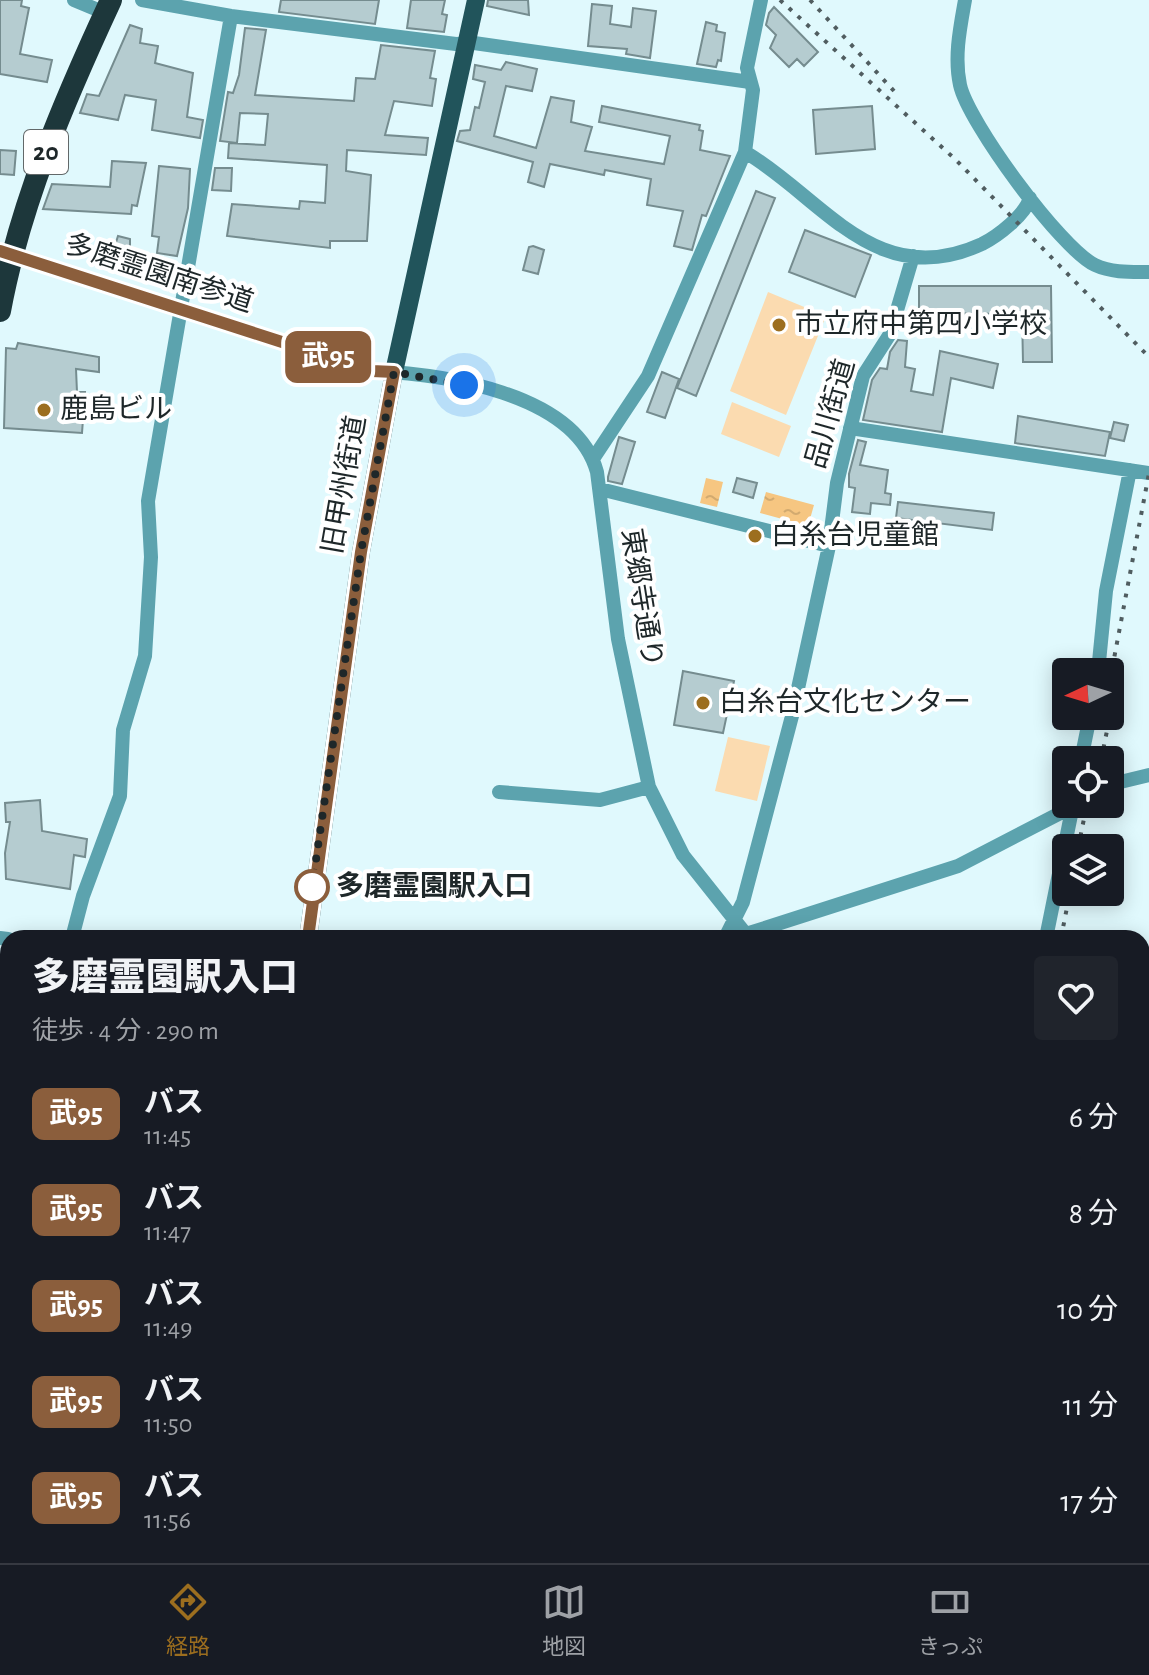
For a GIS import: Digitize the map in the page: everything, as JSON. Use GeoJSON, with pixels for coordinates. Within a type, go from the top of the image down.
{"type":"FeatureCollection","features":[{"type":"Feature","properties":{"kind":"highway","name":"20"},"geometry":{"type":"LineString","coordinates":[[0,311],[4,250],[45,154],[95,5]]}},
{"type":"Feature","properties":{"kind":"main road","name":"旧甲州街道"},"geometry":{"type":"LineString","coordinates":[[309,930],[361,552],[394,372],[476,0]]}},
{"type":"Feature","properties":{"kind":"street"},"geometry":{"type":"LineString","coordinates":[[142,0],[231,16],[750,82]]}},
{"type":"Feature","properties":{"kind":"street"},"geometry":{"type":"LineString","coordinates":[[593,459],[648,376],[745,152],[753,90],[747,68],[761,0]]}},
{"type":"Feature","properties":{"kind":"street"},"geometry":{"type":"LineString","coordinates":[[965,0],[958,50],[963,94],[984,134],[1030,198],[1089,262],[1113,271],[1149,272]]}},
{"type":"Feature","properties":{"kind":"street"},"geometry":{"type":"LineString","coordinates":[[74,930],[83,896],[120,796],[123,730],[145,656],[151,557],[148,501],[231,16]]}},
{"type":"Feature","properties":{"kind":"street"},"geometry":{"type":"LineString","coordinates":[[745,152],[850,235],[913,256],[951,253],[980,244],[1019,213],[1030,198]]}},
{"type":"Feature","properties":{"kind":"street","name":"多磨霊園南参道"},"geometry":{"type":"LineString","coordinates":[[4,250],[372,371],[394,372]]}},
{"type":"Feature","properties":{"kind":"street","name":"品川街道"},"geometry":{"type":"LineString","coordinates":[[743,930],[829,546],[837,483],[863,376],[890,334],[913,256]]}},
{"type":"Feature","properties":{"kind":"street","name":"東郷寺通り"},"geometry":{"type":"LineString","coordinates":[[394,372],[513,396],[546,409],[575,435],[593,459],[600,489],[618,639],[649,787],[683,855],[742,930]]}},
{"type":"Feature","properties":{"kind":"street"},"geometry":{"type":"LineString","coordinates":[[850,428],[1149,473]]}},
{"type":"Feature","properties":{"kind":"street"},"geometry":{"type":"LineString","coordinates":[[1099,658],[1106,591],[1130,470]]}},
{"type":"Feature","properties":{"kind":"street"},"geometry":{"type":"LineString","coordinates":[[600,489],[829,546]]}},
{"type":"Feature","properties":{"kind":"street"},"geometry":{"type":"LineString","coordinates":[[1124,781],[1149,775]]}},
{"type":"Feature","properties":{"kind":"street"},"geometry":{"type":"LineString","coordinates":[[499,792],[600,800],[649,787]]}},
{"type":"Feature","properties":{"kind":"street"},"geometry":{"type":"LineString","coordinates":[[746,930],[958,866],[1052,817]]}},
{"type":"Feature","properties":{"kind":"street"},"geometry":{"type":"LineString","coordinates":[[1048,930],[1071,818]]}},
{"type":"Feature","properties":{"kind":"shaded area"},"geometry":{"type":"Polygon","coordinates":[[[768,292],[826,316],[786,415],[730,391],[768,292]]]}},
{"type":"Feature","properties":{"kind":"shaded area"},"geometry":{"type":"Polygon","coordinates":[[[732,402],[791,426],[779,457],[721,434],[732,402]]]}},
{"type":"Feature","properties":{"kind":"shaded area"},"geometry":{"type":"Polygon","coordinates":[[[728,737],[770,746],[757,801],[715,791],[728,737]]]}},
{"type":"Feature","properties":{"kind":"water"},"geometry":{"type":"Polygon","coordinates":[[[706,478],[723,482],[717,507],[700,503],[706,478]]]}},
{"type":"Feature","properties":{"kind":"water"},"geometry":{"type":"Polygon","coordinates":[[[766,492],[814,505],[808,526],[760,513],[766,492]]]}},
{"type":"Feature","properties":{"kind":"building"},"geometry":{"type":"Polygon","coordinates":[[[0,0],[22,0],[21,6],[29,8],[20,54],[52,60],[47,82],[0,74],[0,0]]]}},
{"type":"Feature","properties":{"kind":"building"},"geometry":{"type":"Polygon","coordinates":[[[281,0],[379,0],[375,24],[279,12],[281,0]]]}},
{"type":"Feature","properties":{"kind":"building"},"geometry":{"type":"Polygon","coordinates":[[[411,0],[445,0],[442,14],[447,15],[444,32],[407,28],[411,0]]]}},
{"type":"Feature","properties":{"kind":"building"},"geometry":{"type":"Polygon","coordinates":[[[488,0],[528,0],[529,15],[487,6],[488,0]]]}},
{"type":"Feature","properties":{"kind":"building"},"geometry":{"type":"Polygon","coordinates":[[[592,4],[612,6],[610,24],[631,27],[633,8],[656,11],[650,58],[626,54],[627,49],[588,46],[592,4]]]}},
{"type":"Feature","properties":{"kind":"building"},"geometry":{"type":"Polygon","coordinates":[[[774,7],[818,52],[804,66],[797,59],[789,67],[770,48],[776,35],[766,25],[774,7]]]}},
{"type":"Feature","properties":{"kind":"building"},"geometry":{"type":"Polygon","coordinates":[[[706,22],[717,25],[716,31],[725,33],[721,61],[718,60],[716,67],[697,64],[706,22]]]}},
{"type":"Feature","properties":{"kind":"building"},"geometry":{"type":"Polygon","coordinates":[[[130,25],[142,29],[140,43],[158,46],[155,63],[193,73],[187,117],[203,120],[200,138],[152,130],[156,100],[125,95],[118,120],[80,113],[87,94],[99,96],[130,25]]]}},
{"type":"Feature","properties":{"kind":"building"},"geometry":{"type":"Polygon","coordinates":[[[245,28],[266,30],[255,95],[354,101],[356,78],[375,79],[381,45],[435,51],[430,78],[436,79],[432,106],[394,101],[385,135],[428,138],[426,155],[347,150],[346,171],[371,175],[367,241],[330,241],[330,248],[227,236],[232,204],[299,209],[300,201],[325,203],[327,165],[228,158],[229,143],[265,145],[268,114],[240,113],[237,143],[220,141],[228,92],[233,93],[239,75],[245,28]]]}},
{"type":"Feature","properties":{"kind":"building"},"geometry":{"type":"Polygon","coordinates":[[[506,62],[537,69],[532,91],[506,86],[494,136],[536,148],[551,97],[574,101],[571,122],[592,127],[585,151],[664,164],[670,136],[599,122],[602,106],[700,125],[699,130],[703,131],[700,150],[730,156],[706,216],[702,215],[692,250],[674,246],[683,211],[647,205],[651,179],[605,170],[604,175],[550,164],[544,187],[528,182],[533,162],[457,141],[460,131],[470,130],[475,107],[479,108],[485,82],[473,79],[475,65],[501,70],[506,62]]]}},
{"type":"Feature","properties":{"kind":"building"},"geometry":{"type":"Polygon","coordinates":[[[872,106],[875,149],[816,154],[813,110],[872,106]]]}},
{"type":"Feature","properties":{"kind":"building"},"geometry":{"type":"Polygon","coordinates":[[[0,150],[16,151],[14,175],[0,174],[0,150]]]}},
{"type":"Feature","properties":{"kind":"building"},"geometry":{"type":"Polygon","coordinates":[[[112,161],[146,163],[137,206],[132,205],[131,214],[43,209],[52,184],[110,187],[112,161]]]}},
{"type":"Feature","properties":{"kind":"building"},"geometry":{"type":"Polygon","coordinates":[[[159,166],[190,169],[188,208],[177,256],[157,253],[159,237],[152,236],[159,166]]]}},
{"type":"Feature","properties":{"kind":"building"},"geometry":{"type":"Polygon","coordinates":[[[215,168],[232,168],[231,191],[212,190],[215,168]]]}},
{"type":"Feature","properties":{"kind":"building","name":"市立府中第四小学校"},"geometry":{"type":"Polygon","coordinates":[[[756,191],[775,198],[696,396],[677,388],[756,191]]]}},
{"type":"Feature","properties":{"kind":"building"},"geometry":{"type":"Polygon","coordinates":[[[805,230],[871,255],[855,297],[789,272],[805,230]]]}},
{"type":"Feature","properties":{"kind":"building"},"geometry":{"type":"Polygon","coordinates":[[[118,236],[130,239],[130,257],[152,260],[151,277],[108,268],[118,236]]]}},
{"type":"Feature","properties":{"kind":"building"},"geometry":{"type":"Polygon","coordinates":[[[529,247],[544,250],[538,274],[523,270],[529,247]]]}},
{"type":"Feature","properties":{"kind":"building"},"geometry":{"type":"Polygon","coordinates":[[[919,286],[1051,286],[1052,362],[1023,362],[1022,314],[919,313],[919,286]]]}},
{"type":"Feature","properties":{"kind":"building"},"geometry":{"type":"Polygon","coordinates":[[[898,340],[907,341],[905,367],[915,369],[911,391],[933,395],[940,351],[998,364],[993,388],[951,378],[942,432],[863,420],[872,380],[880,368],[887,369],[890,352],[898,340]]]}},
{"type":"Feature","properties":{"kind":"building"},"geometry":{"type":"Polygon","coordinates":[[[18,343],[99,357],[99,372],[76,369],[77,392],[85,392],[82,433],[4,428],[6,348],[16,349],[18,343]]]}},
{"type":"Feature","properties":{"kind":"building"},"geometry":{"type":"Polygon","coordinates":[[[662,372],[679,379],[665,418],[647,412],[662,372]]]}},
{"type":"Feature","properties":{"kind":"building"},"geometry":{"type":"Polygon","coordinates":[[[1018,416],[1110,432],[1105,456],[1015,443],[1018,416]]]}},
{"type":"Feature","properties":{"kind":"building"},"geometry":{"type":"Polygon","coordinates":[[[1114,422],[1128,425],[1124,441],[1110,438],[1114,422]]]}},
{"type":"Feature","properties":{"kind":"building"},"geometry":{"type":"Polygon","coordinates":[[[619,437],[635,442],[622,484],[608,481],[619,437]]]}},
{"type":"Feature","properties":{"kind":"building"},"geometry":{"type":"Polygon","coordinates":[[[858,440],[866,442],[860,465],[888,470],[885,493],[891,494],[890,505],[871,503],[870,514],[852,512],[855,488],[849,487],[849,474],[858,440]]]}},
{"type":"Feature","properties":{"kind":"building"},"geometry":{"type":"Polygon","coordinates":[[[737,478],[757,483],[753,498],[733,492],[737,478]]]}},
{"type":"Feature","properties":{"kind":"building"},"geometry":{"type":"Polygon","coordinates":[[[898,502],[994,513],[992,530],[896,518],[898,502]]]}},
{"type":"Feature","properties":{"kind":"building","name":"白糸台文化センター"},"geometry":{"type":"Polygon","coordinates":[[[683,671],[734,681],[723,733],[674,725],[683,671]]]}},
{"type":"Feature","properties":{"kind":"building"},"geometry":{"type":"Polygon","coordinates":[[[40,800],[42,831],[87,839],[85,857],[74,855],[70,889],[6,879],[5,853],[10,822],[6,822],[5,803],[40,800]]]}},
{"type":"Feature","properties":{"kind":"railway"},"geometry":{"type":"LineString","coordinates":[[780,0],[956,160],[1149,357]]}},
{"type":"Feature","properties":{"kind":"railway"},"geometry":{"type":"LineString","coordinates":[[810,0],[894,91]]}},
{"type":"Feature","properties":{"kind":"railway"},"geometry":{"type":"LineString","coordinates":[[1114,658],[1149,473]]}},
{"type":"Feature","properties":{"kind":"railway"},"geometry":{"type":"LineString","coordinates":[[1104,746],[1107,730]]}},
{"type":"Feature","properties":{"kind":"railway"},"geometry":{"type":"LineString","coordinates":[[1081,834],[1084,818]]}},
{"type":"Feature","properties":{"kind":"railway"},"geometry":{"type":"LineString","coordinates":[[1063,930],[1067,906]]}},
{"type":"Feature","properties":{"kind":"bus line","name":"武95"},"geometry":{"type":"LineString","coordinates":[[0,251],[11,252],[372,371],[394,372],[361,552],[312,884],[309,930]]}},
{"type":"Feature","properties":{"kind":"place","name":"市立府中第四小学校"},"geometry":{"type":"Point","coordinates":[779,325]}},
{"type":"Feature","properties":{"kind":"place","name":"鹿島ビル"},"geometry":{"type":"Point","coordinates":[44,410]}},
{"type":"Feature","properties":{"kind":"place","name":"白糸台児童館"},"geometry":{"type":"Point","coordinates":[755,536]}},
{"type":"Feature","properties":{"kind":"place","name":"白糸台文化センター"},"geometry":{"type":"Point","coordinates":[703,703]}},
{"type":"Feature","properties":{"kind":"place","name":"多磨霊園駅入口"},"geometry":{"type":"Point","coordinates":[312,887]}},
{"type":"Feature","properties":{"kind":"route"},"geometry":{"type":"LineString","coordinates":[[312,887],[361,552],[394,372],[464,385]]}}]}
